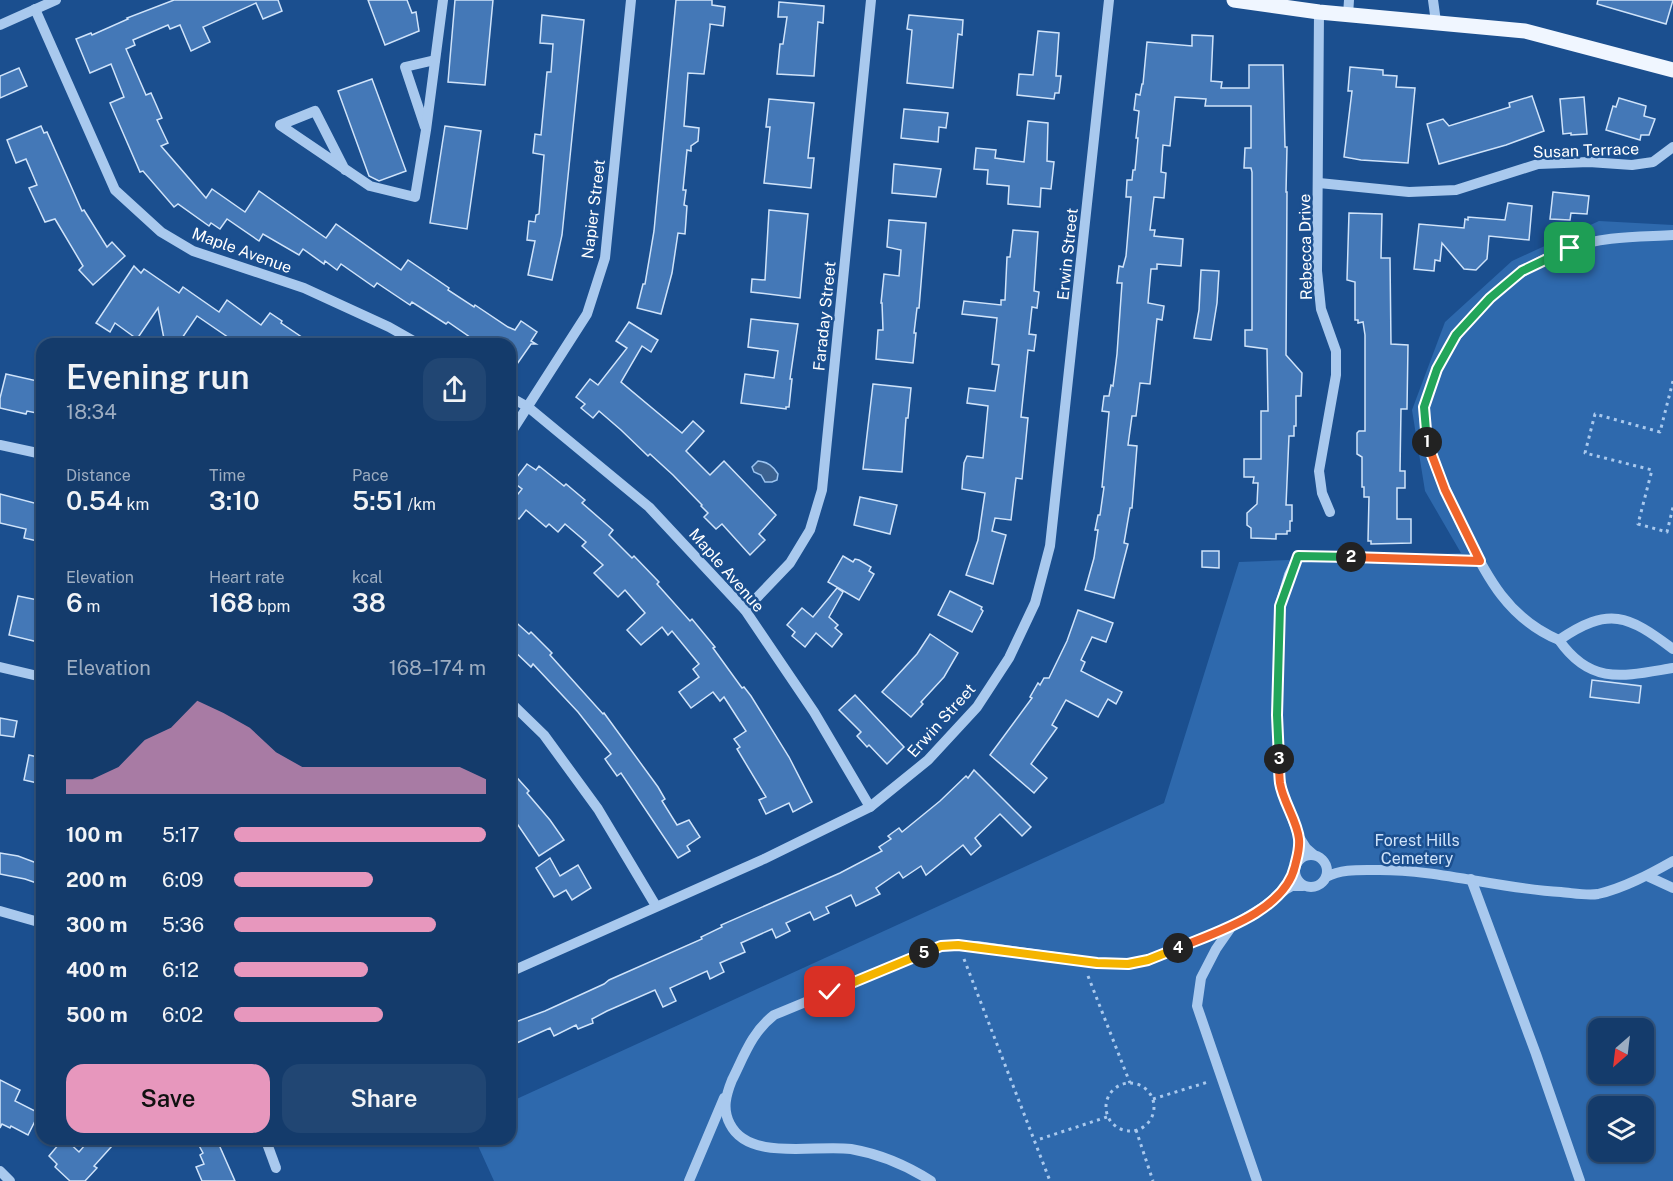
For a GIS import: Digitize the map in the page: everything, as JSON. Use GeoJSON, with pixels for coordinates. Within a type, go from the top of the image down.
{"type":"FeatureCollection","features":[{"type":"Feature","properties":{"kind":"main road"},"geometry":{"type":"LineString","coordinates":[[1243,0],[1319,12],[1348,7],[1436,22],[1525,31],[1673,70]]}},
{"type":"Feature","properties":{"kind":"street"},"geometry":{"type":"LineString","coordinates":[[0,25],[56,0]]}},
{"type":"Feature","properties":{"kind":"street"},"geometry":{"type":"LineString","coordinates":[[345,170],[315,111],[280,125],[345,170],[369,186],[416,196],[443,0]]}},
{"type":"Feature","properties":{"kind":"street","name":"Napier Street"},"geometry":{"type":"LineString","coordinates":[[516,425],[587,314],[605,258],[631,0]]}},
{"type":"Feature","properties":{"kind":"street","name":"Faraday Street"},"geometry":{"type":"LineString","coordinates":[[745,610],[790,563],[810,530],[822,490],[871,0]]}},
{"type":"Feature","properties":{"kind":"street","name":"Erwin Street"},"geometry":{"type":"LineString","coordinates":[[516,969],[764,859],[870,807],[928,760],[977,707],[1009,658],[1035,603],[1050,546],[1109,0]]}},
{"type":"Feature","properties":{"kind":"street"},"geometry":{"type":"LineString","coordinates":[[1433,0],[1436,22]]}},
{"type":"Feature","properties":{"kind":"street","name":"Maple Avenue"},"geometry":{"type":"LineString","coordinates":[[35,9],[115,190],[161,232],[193,251],[304,288],[408,338]]}},
{"type":"Feature","properties":{"kind":"street","name":"Rebecca Drive"},"geometry":{"type":"LineString","coordinates":[[1319,12],[1317,272],[1321,309],[1336,351],[1336,375],[1319,471],[1322,493],[1330,512]]}},
{"type":"Feature","properties":{"kind":"street"},"geometry":{"type":"LineString","coordinates":[[426,130],[405,67],[435,60]]}},
{"type":"Feature","properties":{"kind":"street","name":"Susan Terrace"},"geometry":{"type":"LineString","coordinates":[[1318,183],[1409,192],[1456,190],[1538,164],[1589,162],[1632,165],[1653,162],[1673,147]]}},
{"type":"Feature","properties":{"kind":"street"},"geometry":{"type":"LineString","coordinates":[[1673,235],[1614,237],[1570,248],[1522,271],[1490,298],[1456,335],[1437,369],[1424,407],[1428,443],[1445,490],[1495,587],[1519,616],[1539,632],[1559,640],[1569,654],[1586,668],[1615,676],[1673,668]]}},
{"type":"Feature","properties":{"kind":"street","name":"Maple Avenue"},"geometry":{"type":"LineString","coordinates":[[516,400],[528,407],[649,507],[745,610],[814,712],[870,807]]}},
{"type":"Feature","properties":{"kind":"street"},"geometry":{"type":"LineString","coordinates":[[0,445],[36,453]]}},
{"type":"Feature","properties":{"kind":"street"},"geometry":{"type":"LineString","coordinates":[[1353,870],[1337,867],[1306,848],[1299,837],[1280,784],[1277,715],[1280,606],[1298,556],[1480,561]]}},
{"type":"Feature","properties":{"kind":"street"},"geometry":{"type":"LineString","coordinates":[[1559,640],[1579,627],[1598,620],[1623,619],[1643,627],[1673,649]]}},
{"type":"Feature","properties":{"kind":"street"},"geometry":{"type":"LineString","coordinates":[[0,667],[36,675]]}},
{"type":"Feature","properties":{"kind":"street"},"geometry":{"type":"LineString","coordinates":[[516,708],[544,735],[598,809],[656,906]]}},
{"type":"Feature","properties":{"kind":"street"},"geometry":{"type":"LineString","coordinates":[[1299,837],[1300,849],[1295,869],[1296,879],[1303,886]]}},
{"type":"Feature","properties":{"kind":"street"},"geometry":{"type":"LineString","coordinates":[[1285,890],[1303,856],[1319,858],[1326,866],[1326,877]]}},
{"type":"Feature","properties":{"kind":"street"},"geometry":{"type":"LineString","coordinates":[[689,1181],[725,1096],[752,1038],[762,1024],[774,1015],[941,946],[958,945],[1083,961],[1128,964],[1148,960],[1232,926],[1292,886],[1313,887],[1336,872],[1403,869],[1538,891],[1596,894],[1647,876],[1673,861]]}},
{"type":"Feature","properties":{"kind":"street"},"geometry":{"type":"LineString","coordinates":[[1647,876],[1673,888]]}},
{"type":"Feature","properties":{"kind":"street"},"geometry":{"type":"LineString","coordinates":[[1471,879],[1580,1181]]}},
{"type":"Feature","properties":{"kind":"street"},"geometry":{"type":"LineString","coordinates":[[0,911],[36,921]]}},
{"type":"Feature","properties":{"kind":"street"},"geometry":{"type":"LineString","coordinates":[[1232,926],[1216,949],[1201,978],[1197,1006],[1257,1181]]}},
{"type":"Feature","properties":{"kind":"street"},"geometry":{"type":"LineString","coordinates":[[725,1096],[727,1116],[732,1127],[743,1138],[757,1145],[776,1148],[848,1149],[875,1154],[900,1164],[931,1181]]}},
{"type":"Feature","properties":{"kind":"street"},"geometry":{"type":"LineString","coordinates":[[268,1145],[276,1168]]}},
{"type":"Feature","properties":{"kind":"street"},"geometry":{"type":"LineString","coordinates":[[0,1171],[10,1181]]}},
{"type":"Feature","properties":{"kind":"path"},"geometry":{"type":"LineString","coordinates":[[1673,381],[1660,432],[1595,414],[1585,453],[1652,470],[1638,524],[1667,532],[1673,507]]}},
{"type":"Feature","properties":{"kind":"path"},"geometry":{"type":"LineString","coordinates":[[958,945],[1050,1181]]}},
{"type":"Feature","properties":{"kind":"path"},"geometry":{"type":"LineString","coordinates":[[1083,961],[1130,1083]]}},
{"type":"Feature","properties":{"kind":"path"},"geometry":{"type":"LineString","coordinates":[[1153,1099],[1221,1078]]}},
{"type":"Feature","properties":{"kind":"path"},"geometry":{"type":"LineString","coordinates":[[1130,1083],[1142,1086],[1153,1099],[1152,1116],[1148,1123],[1136,1130],[1125,1131],[1118,1128],[1107,1117],[1106,1102],[1108,1095],[1119,1085],[1130,1083]]}},
{"type":"Feature","properties":{"kind":"path"},"geometry":{"type":"LineString","coordinates":[[1040,1139],[1107,1117]]}},
{"type":"Feature","properties":{"kind":"path"},"geometry":{"type":"LineString","coordinates":[[1136,1130],[1154,1181]]}},
{"type":"Feature","properties":{"kind":"green space","name":"Forest Hills Cemetery"},"geometry":{"type":"Polygon","coordinates":[[[1599,221],[1673,225],[1673,1181],[494,1181],[478,1145],[516,1145],[516,1099],[1164,803],[1239,562],[1461,553],[1425,491],[1412,410],[1445,322],[1512,261],[1599,221]]]}},
{"type":"Feature","properties":{"kind":"shaded area"},"geometry":{"type":"Polygon","coordinates":[[[758,461],[765,462],[772,467],[778,474],[777,480],[765,482],[761,475],[754,472],[752,467],[758,461]]]}},
{"type":"Feature","properties":{"kind":"building"},"geometry":{"type":"Polygon","coordinates":[[[174,0],[278,0],[282,11],[263,19],[256,3],[203,27],[210,42],[191,51],[180,25],[170,29],[168,25],[133,40],[135,45],[126,49],[146,95],[151,93],[162,118],[157,120],[168,143],[161,146],[206,198],[212,189],[245,212],[259,191],[326,238],[336,224],[401,270],[408,260],[449,288],[448,290],[508,327],[515,330],[521,321],[537,332],[531,341],[536,344],[531,344],[516,365],[516,338],[471,338],[412,302],[410,305],[377,283],[374,287],[341,264],[337,270],[303,249],[299,255],[263,234],[259,241],[227,219],[220,229],[211,223],[209,226],[178,204],[174,207],[143,171],[140,172],[110,103],[124,97],[111,64],[90,73],[76,39],[91,33],[92,35],[127,18],[174,0]]]}},
{"type":"Feature","properties":{"kind":"building"},"geometry":{"type":"Polygon","coordinates":[[[368,0],[407,0],[412,13],[416,12],[419,31],[385,45],[368,0]]]}},
{"type":"Feature","properties":{"kind":"building"},"geometry":{"type":"Polygon","coordinates":[[[455,0],[493,0],[485,85],[448,82],[455,0]]]}},
{"type":"Feature","properties":{"kind":"building"},"geometry":{"type":"Polygon","coordinates":[[[676,0],[712,0],[712,5],[725,7],[723,26],[710,24],[704,74],[688,73],[684,126],[699,128],[698,141],[691,146],[691,151],[687,150],[683,190],[686,190],[684,205],[687,206],[685,234],[678,233],[672,273],[661,314],[637,308],[643,284],[645,284],[654,231],[676,0]]]}},
{"type":"Feature","properties":{"kind":"building"},"geometry":{"type":"Polygon","coordinates":[[[1598,0],[1673,0],[1666,24],[1597,4],[1598,0]]]}},
{"type":"Feature","properties":{"kind":"building"},"geometry":{"type":"Polygon","coordinates":[[[779,2],[824,6],[823,23],[818,22],[814,76],[777,74],[780,44],[783,44],[787,17],[778,17],[779,2]]]}},
{"type":"Feature","properties":{"kind":"building"},"geometry":{"type":"Polygon","coordinates":[[[542,15],[584,20],[562,235],[552,280],[528,275],[535,241],[527,240],[529,221],[535,222],[536,215],[539,214],[544,155],[533,153],[535,134],[541,135],[547,72],[551,72],[553,44],[540,43],[542,15]]]}},
{"type":"Feature","properties":{"kind":"building"},"geometry":{"type":"Polygon","coordinates":[[[909,15],[963,20],[962,35],[958,34],[953,88],[907,83],[912,30],[907,29],[909,15]]]}},
{"type":"Feature","properties":{"kind":"building"},"geometry":{"type":"Polygon","coordinates":[[[1038,31],[1059,33],[1056,76],[1061,76],[1059,93],[1055,93],[1054,99],[1017,95],[1019,74],[1033,75],[1038,31]]]}},
{"type":"Feature","properties":{"kind":"building"},"geometry":{"type":"Polygon","coordinates":[[[1192,35],[1213,36],[1211,81],[1222,82],[1221,88],[1249,88],[1249,65],[1283,65],[1285,147],[1287,147],[1286,355],[1302,373],[1301,396],[1296,396],[1294,436],[1289,436],[1286,505],[1292,505],[1292,521],[1290,521],[1290,531],[1287,531],[1287,534],[1276,534],[1276,539],[1251,538],[1251,528],[1247,525],[1247,513],[1257,504],[1258,483],[1253,483],[1254,477],[1244,477],[1244,459],[1261,459],[1261,411],[1268,411],[1267,349],[1245,346],[1245,330],[1252,330],[1252,172],[1251,168],[1244,168],[1245,148],[1251,148],[1251,106],[1205,106],[1206,99],[1175,97],[1170,146],[1163,145],[1161,172],[1166,173],[1164,198],[1154,197],[1150,230],[1155,230],[1154,236],[1183,239],[1181,266],[1157,264],[1157,269],[1151,269],[1148,303],[1164,306],[1162,320],[1157,319],[1150,384],[1140,383],[1136,416],[1132,416],[1128,445],[1137,446],[1132,508],[1130,508],[1124,543],[1128,544],[1114,598],[1085,590],[1094,558],[1098,530],[1095,530],[1098,515],[1100,515],[1104,487],[1102,487],[1109,412],[1102,411],[1104,396],[1109,396],[1111,385],[1113,386],[1117,354],[1122,283],[1117,283],[1119,266],[1123,267],[1126,256],[1131,197],[1126,197],[1127,180],[1132,180],[1133,170],[1135,170],[1138,138],[1136,138],[1139,111],[1134,110],[1136,94],[1140,95],[1143,84],[1147,42],[1192,46],[1192,35]]]}},
{"type":"Feature","properties":{"kind":"building"},"geometry":{"type":"Polygon","coordinates":[[[1350,67],[1383,70],[1383,75],[1397,76],[1396,87],[1415,88],[1408,163],[1344,157],[1352,91],[1348,91],[1350,67]]]}},
{"type":"Feature","properties":{"kind":"building"},"geometry":{"type":"Polygon","coordinates":[[[19,68],[27,86],[0,98],[0,76],[19,68]]]}},
{"type":"Feature","properties":{"kind":"building"},"geometry":{"type":"Polygon","coordinates":[[[372,79],[406,171],[379,181],[369,176],[338,91],[372,79]]]}},
{"type":"Feature","properties":{"kind":"building"},"geometry":{"type":"Polygon","coordinates":[[[1532,96],[1544,131],[1506,145],[1439,164],[1427,124],[1443,119],[1449,126],[1510,107],[1509,103],[1532,96]]]}},
{"type":"Feature","properties":{"kind":"building"},"geometry":{"type":"Polygon","coordinates":[[[1584,97],[1587,134],[1563,134],[1560,99],[1584,97]]]}},
{"type":"Feature","properties":{"kind":"building"},"geometry":{"type":"Polygon","coordinates":[[[1619,98],[1646,106],[1644,116],[1655,119],[1649,135],[1641,135],[1640,140],[1606,130],[1613,106],[1616,107],[1619,98]]]}},
{"type":"Feature","properties":{"kind":"building"},"geometry":{"type":"Polygon","coordinates":[[[769,99],[814,103],[808,158],[814,158],[811,188],[764,183],[770,127],[766,127],[769,99]]]}},
{"type":"Feature","properties":{"kind":"building"},"geometry":{"type":"Polygon","coordinates":[[[904,109],[948,113],[946,128],[939,127],[938,142],[901,138],[904,109]]]}},
{"type":"Feature","properties":{"kind":"building"},"geometry":{"type":"Polygon","coordinates":[[[1028,121],[1048,123],[1047,161],[1054,162],[1051,189],[1041,188],[1040,207],[1008,204],[1009,186],[987,184],[988,170],[974,169],[976,148],[996,150],[995,158],[1024,162],[1028,121]]]}},
{"type":"Feature","properties":{"kind":"building"},"geometry":{"type":"Polygon","coordinates":[[[41,126],[44,133],[47,132],[82,211],[84,210],[107,247],[112,242],[125,256],[93,285],[79,270],[83,266],[55,219],[45,222],[29,188],[37,185],[26,159],[16,163],[7,140],[41,126]]]}},
{"type":"Feature","properties":{"kind":"building"},"geometry":{"type":"Polygon","coordinates":[[[445,126],[481,131],[467,229],[430,223],[445,126]]]}},
{"type":"Feature","properties":{"kind":"building"},"geometry":{"type":"Polygon","coordinates":[[[894,164],[941,169],[936,197],[892,193],[894,164]]]}},
{"type":"Feature","properties":{"kind":"building"},"geometry":{"type":"Polygon","coordinates":[[[1553,192],[1589,196],[1587,214],[1571,213],[1570,220],[1550,219],[1553,192]]]}},
{"type":"Feature","properties":{"kind":"building"},"geometry":{"type":"Polygon","coordinates":[[[1508,203],[1532,206],[1529,240],[1489,236],[1487,259],[1476,270],[1464,269],[1442,243],[1440,261],[1435,260],[1434,271],[1414,269],[1419,224],[1464,228],[1465,219],[1468,220],[1468,217],[1505,220],[1508,203]]]}},
{"type":"Feature","properties":{"kind":"building"},"geometry":{"type":"Polygon","coordinates":[[[769,210],[808,214],[800,298],[751,292],[752,279],[765,280],[769,210]]]}},
{"type":"Feature","properties":{"kind":"building"},"geometry":{"type":"Polygon","coordinates":[[[1349,213],[1382,214],[1381,258],[1390,258],[1391,344],[1408,345],[1407,409],[1401,409],[1400,471],[1405,471],[1405,488],[1397,488],[1397,519],[1411,519],[1411,543],[1371,544],[1371,541],[1368,541],[1369,497],[1364,497],[1362,457],[1357,454],[1357,433],[1365,431],[1365,335],[1363,322],[1358,323],[1358,320],[1355,320],[1355,282],[1347,280],[1349,213]]]}},
{"type":"Feature","properties":{"kind":"building"},"geometry":{"type":"Polygon","coordinates":[[[889,220],[926,223],[913,363],[876,359],[878,330],[883,330],[881,303],[884,274],[899,276],[901,250],[887,247],[889,220]]]}},
{"type":"Feature","properties":{"kind":"building"},"geometry":{"type":"Polygon","coordinates":[[[1013,230],[1038,232],[1034,291],[1039,292],[1037,308],[1032,307],[1029,334],[1036,335],[1034,351],[1028,350],[1021,417],[1028,418],[1022,479],[1016,478],[1011,520],[995,518],[992,531],[1006,535],[993,584],[966,575],[978,540],[985,493],[962,489],[964,463],[967,456],[983,458],[988,406],[967,403],[969,388],[995,391],[999,365],[992,364],[997,318],[962,314],[964,301],[1001,305],[1001,300],[1005,300],[1007,257],[1010,257],[1013,230]]]}},
{"type":"Feature","properties":{"kind":"building"},"geometry":{"type":"Polygon","coordinates":[[[134,266],[141,273],[144,269],[179,293],[183,287],[219,312],[227,300],[261,325],[270,313],[303,338],[229,338],[197,316],[182,338],[164,338],[158,308],[138,338],[115,323],[110,332],[96,323],[134,266]]]}},
{"type":"Feature","properties":{"kind":"building"},"geometry":{"type":"Polygon","coordinates":[[[1201,270],[1219,271],[1211,340],[1194,338],[1199,310],[1201,270]]]}},
{"type":"Feature","properties":{"kind":"building"},"geometry":{"type":"Polygon","coordinates":[[[751,319],[798,324],[790,379],[792,379],[789,407],[786,409],[741,403],[745,374],[774,378],[778,351],[748,347],[751,319]]]}},
{"type":"Feature","properties":{"kind":"building"},"geometry":{"type":"Polygon","coordinates":[[[629,322],[658,340],[651,352],[642,346],[621,382],[682,433],[693,421],[704,431],[686,451],[710,475],[724,461],[776,515],[759,534],[765,540],[750,555],[722,524],[716,529],[704,517],[708,513],[702,505],[650,454],[648,456],[599,411],[593,418],[581,408],[585,404],[576,397],[590,379],[598,385],[627,348],[616,341],[629,322]]]}},
{"type":"Feature","properties":{"kind":"building"},"geometry":{"type":"Polygon","coordinates":[[[6,374],[36,381],[36,413],[27,411],[26,414],[0,408],[6,374]]]}},
{"type":"Feature","properties":{"kind":"building"},"geometry":{"type":"Polygon","coordinates":[[[873,384],[911,388],[902,472],[863,469],[873,384]]]}},
{"type":"Feature","properties":{"kind":"building"},"geometry":{"type":"Polygon","coordinates":[[[527,464],[536,470],[539,466],[585,500],[582,503],[613,530],[609,535],[632,558],[634,556],[659,582],[657,584],[690,621],[692,619],[715,647],[713,648],[742,688],[744,687],[751,696],[789,757],[812,802],[793,812],[789,803],[766,814],[759,800],[766,797],[737,749],[740,747],[734,739],[746,731],[724,697],[720,701],[713,692],[691,708],[679,692],[699,677],[693,669],[699,664],[672,631],[668,635],[662,627],[641,645],[627,630],[645,613],[625,590],[618,597],[594,573],[603,565],[582,546],[586,542],[565,524],[558,532],[549,524],[546,527],[526,510],[519,519],[516,517],[516,496],[522,489],[516,484],[516,478],[527,464]]]}},
{"type":"Feature","properties":{"kind":"building"},"geometry":{"type":"Polygon","coordinates":[[[0,494],[36,503],[36,541],[24,538],[26,529],[0,523],[0,494]]]}},
{"type":"Feature","properties":{"kind":"building"},"geometry":{"type":"Polygon","coordinates":[[[860,497],[897,505],[890,534],[854,525],[860,497]]]}},
{"type":"Feature","properties":{"kind":"building"},"geometry":{"type":"Polygon","coordinates":[[[1202,551],[1219,551],[1219,568],[1202,567],[1202,551]]]}},
{"type":"Feature","properties":{"kind":"building"},"geometry":{"type":"Polygon","coordinates":[[[843,556],[853,562],[855,559],[859,560],[871,567],[869,571],[874,574],[859,600],[828,582],[843,556]]]}},
{"type":"Feature","properties":{"kind":"building"},"geometry":{"type":"Polygon","coordinates":[[[837,588],[843,592],[829,617],[838,625],[835,628],[842,634],[832,647],[816,633],[805,647],[792,636],[795,632],[787,625],[802,608],[813,617],[837,588]]]}},
{"type":"Feature","properties":{"kind":"building"},"geometry":{"type":"Polygon","coordinates":[[[950,591],[982,607],[983,611],[972,632],[938,615],[950,591]]]}},
{"type":"Feature","properties":{"kind":"building"},"geometry":{"type":"Polygon","coordinates":[[[18,596],[36,600],[36,642],[9,635],[18,596]]]}},
{"type":"Feature","properties":{"kind":"building"},"geometry":{"type":"Polygon","coordinates":[[[1078,610],[1113,623],[1106,642],[1092,637],[1081,660],[1085,662],[1081,671],[1122,692],[1116,704],[1108,699],[1098,717],[1066,700],[1052,725],[1057,728],[1031,764],[1047,778],[1034,793],[990,755],[1032,698],[1030,697],[1038,683],[1040,685],[1044,678],[1049,678],[1067,641],[1078,610]]]}},
{"type":"Feature","properties":{"kind":"building"},"geometry":{"type":"Polygon","coordinates":[[[516,622],[529,634],[531,632],[552,653],[550,655],[604,713],[658,787],[665,799],[662,801],[677,825],[689,820],[700,837],[687,846],[690,851],[678,858],[621,773],[617,776],[605,759],[611,754],[578,712],[533,664],[531,667],[516,653],[516,622]]]}},
{"type":"Feature","properties":{"kind":"building"},"geometry":{"type":"Polygon","coordinates":[[[930,634],[958,653],[944,677],[921,702],[923,704],[911,717],[882,692],[917,654],[930,634]]]}},
{"type":"Feature","properties":{"kind":"building"},"geometry":{"type":"Polygon","coordinates":[[[1592,680],[1641,686],[1639,703],[1590,697],[1592,680]]]}},
{"type":"Feature","properties":{"kind":"building"},"geometry":{"type":"Polygon","coordinates":[[[855,695],[904,747],[887,764],[857,736],[861,732],[839,710],[855,695]]]}},
{"type":"Feature","properties":{"kind":"building"},"geometry":{"type":"Polygon","coordinates":[[[0,718],[17,721],[14,737],[0,735],[0,718]]]}},
{"type":"Feature","properties":{"kind":"building"},"geometry":{"type":"Polygon","coordinates":[[[29,755],[36,757],[36,783],[24,780],[29,755]]]}},
{"type":"Feature","properties":{"kind":"building"},"geometry":{"type":"Polygon","coordinates":[[[974,770],[1031,827],[1022,836],[1000,814],[975,838],[981,846],[971,855],[963,845],[926,875],[921,866],[903,878],[899,872],[876,888],[880,894],[856,906],[851,895],[826,907],[829,913],[814,920],[810,912],[786,923],[790,931],[776,938],[772,929],[741,943],[745,952],[720,963],[724,972],[710,979],[707,971],[670,988],[676,1001],[663,1007],[655,990],[607,1011],[592,1019],[593,1023],[578,1029],[576,1025],[554,1036],[550,1028],[516,1043],[516,1022],[545,1011],[702,939],[701,937],[722,927],[721,925],[840,873],[882,851],[879,847],[891,839],[888,836],[899,828],[902,832],[966,776],[968,778],[974,770]]]}},
{"type":"Feature","properties":{"kind":"building"},"geometry":{"type":"Polygon","coordinates":[[[516,777],[564,840],[539,856],[516,822],[516,777]]]}},
{"type":"Feature","properties":{"kind":"building"},"geometry":{"type":"Polygon","coordinates":[[[0,853],[18,856],[36,863],[36,883],[0,874],[0,853]]]}},
{"type":"Feature","properties":{"kind":"building"},"geometry":{"type":"Polygon","coordinates":[[[550,858],[560,876],[578,865],[591,888],[572,900],[566,890],[554,897],[536,868],[550,858]]]}},
{"type":"Feature","properties":{"kind":"building"},"geometry":{"type":"Polygon","coordinates":[[[0,1080],[20,1090],[15,1101],[36,1112],[36,1119],[28,1135],[11,1126],[10,1128],[2,1124],[0,1128],[0,1080]]]}},
{"type":"Feature","properties":{"kind":"building"},"geometry":{"type":"Polygon","coordinates":[[[58,1145],[72,1145],[79,1152],[85,1145],[112,1146],[94,1166],[97,1168],[85,1181],[70,1181],[55,1167],[57,1164],[49,1156],[58,1145]]]}},
{"type":"Feature","properties":{"kind":"building"},"geometry":{"type":"Polygon","coordinates":[[[199,1145],[219,1145],[235,1181],[202,1181],[196,1167],[204,1164],[200,1155],[203,1153],[199,1145]]]}},
{"type":"Feature","properties":{"kind":"route"},"geometry":{"type":"LineString","coordinates":[[830,992],[941,946],[977,946],[1097,963],[1128,964],[1148,960],[1232,926],[1285,890],[1294,874],[1300,849],[1299,837],[1280,784],[1277,715],[1280,606],[1289,575],[1298,556],[1480,561],[1445,490],[1428,443],[1424,407],[1437,369],[1456,335],[1490,298],[1522,271],[1570,248]]}}]}
